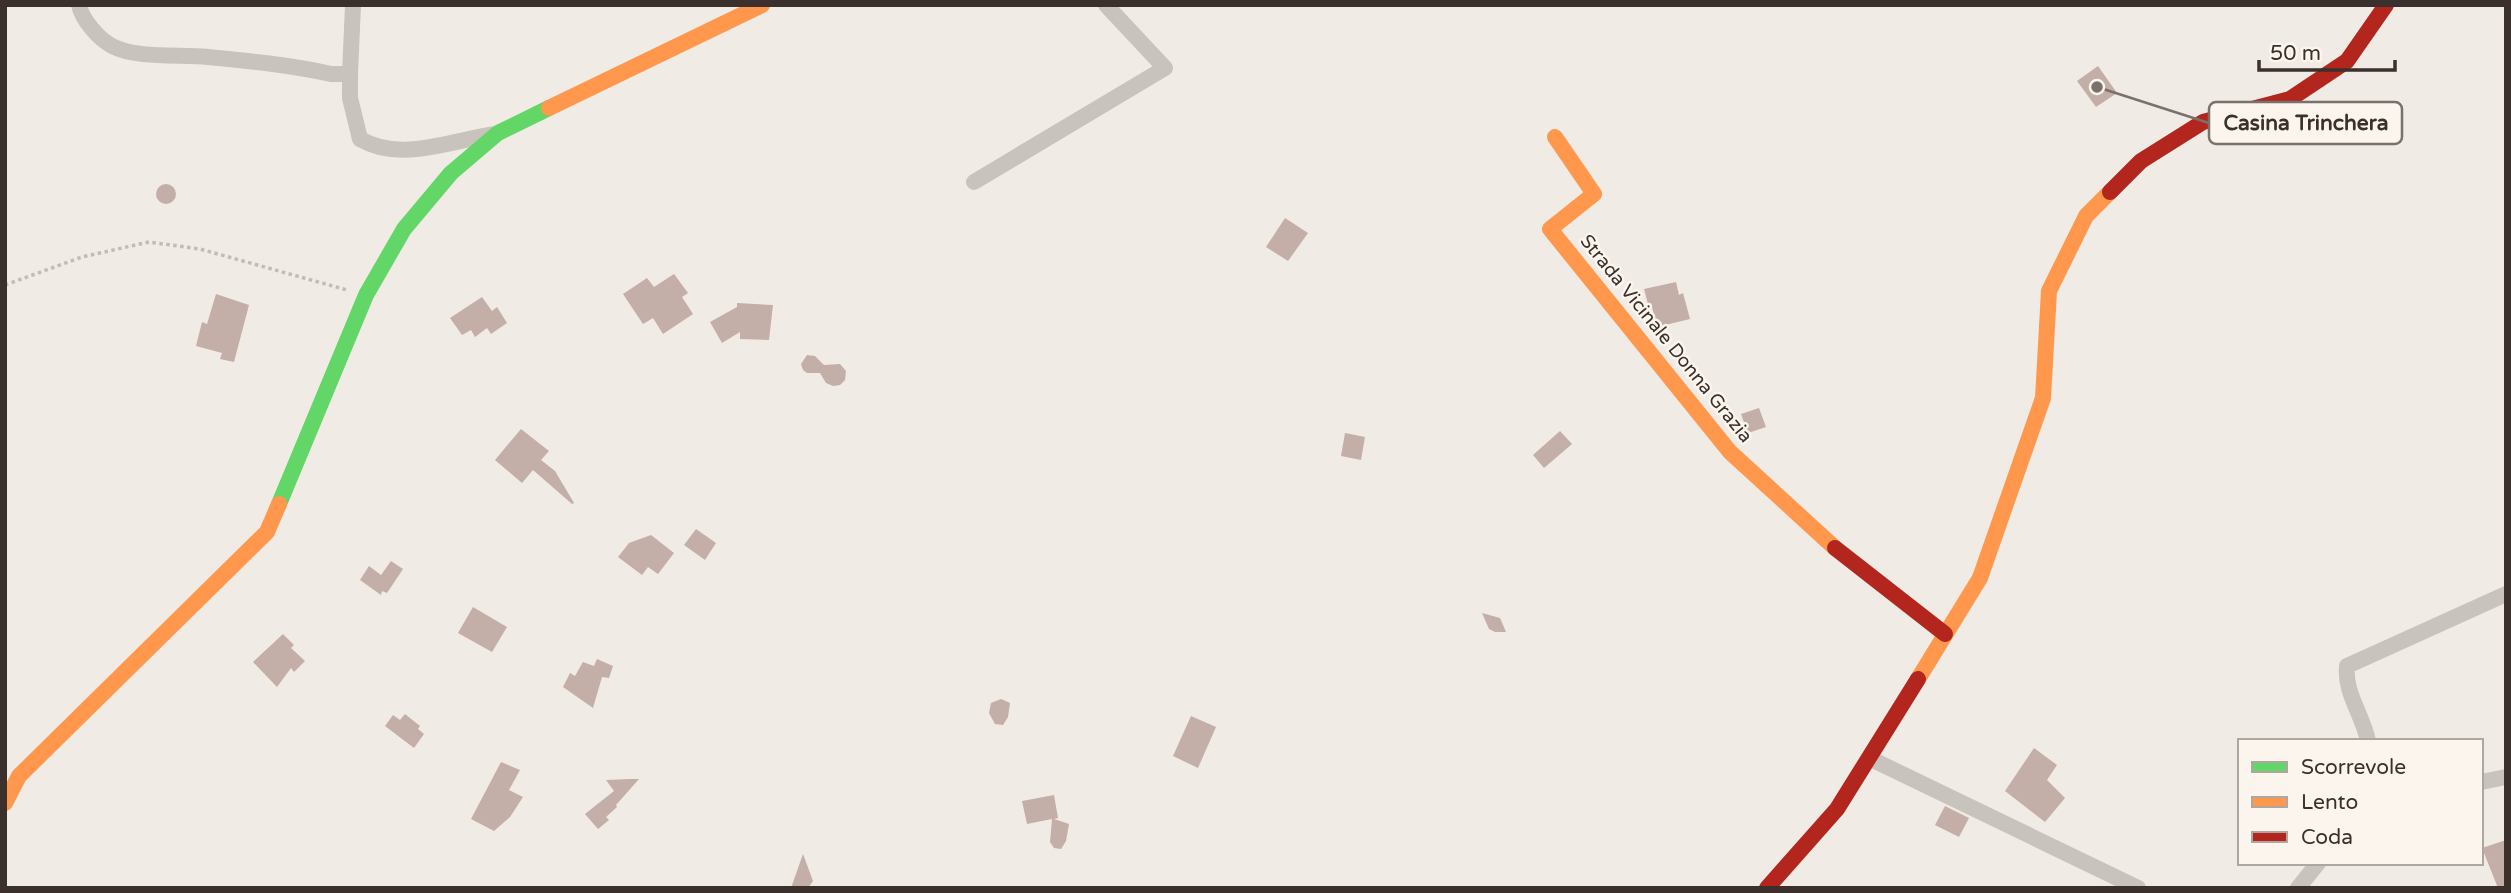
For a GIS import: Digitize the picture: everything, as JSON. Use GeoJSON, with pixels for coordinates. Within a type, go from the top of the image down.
{"type":"FeatureCollection","features":[{"type":"Feature","properties":{"kind":"street"},"geometry":{"type":"LineString","coordinates":[[79,5],[80,11],[97,34],[111,46],[128,52],[208,57],[331,74],[350,74]]}},
{"type":"Feature","properties":{"kind":"street"},"geometry":{"type":"LineString","coordinates":[[353,5],[350,98],[360,139],[389,150],[431,147],[498,133],[762,5]]}},
{"type":"Feature","properties":{"kind":"street"},"geometry":{"type":"LineString","coordinates":[[974,183],[1165,68],[1107,5]]}},
{"type":"Feature","properties":{"kind":"street"},"geometry":{"type":"LineString","coordinates":[[1767,888],[1837,809],[1980,578],[2043,398],[2049,291],[2086,216],[2141,161],[2203,122],[2290,99],[2347,61],[2386,5]]}},
{"type":"Feature","properties":{"kind":"street"},"geometry":{"type":"LineString","coordinates":[[5,803],[19,776],[267,531],[366,295],[404,229],[451,173],[498,133]]}},
{"type":"Feature","properties":{"kind":"street","name":"Strada Vicinale Donna Grazia"},"geometry":{"type":"LineString","coordinates":[[1555,137],[1594,194],[1550,229],[1565,249],[1730,452],[1757,474],[1815,531],[1874,581],[1945,634]]}},
{"type":"Feature","properties":{"kind":"street"},"geometry":{"type":"LineString","coordinates":[[2368,739],[2346,680],[2347,666],[2506,594]]}},
{"type":"Feature","properties":{"kind":"street"},"geometry":{"type":"LineString","coordinates":[[1869,758],[2138,888]]}},
{"type":"Feature","properties":{"kind":"street"},"geometry":{"type":"LineString","coordinates":[[2483,782],[2506,777]]}},
{"type":"Feature","properties":{"kind":"street"},"geometry":{"type":"LineString","coordinates":[[2298,888],[2316,865]]}},
{"type":"Feature","properties":{"kind":"path"},"geometry":{"type":"LineString","coordinates":[[5,285],[82,257],[149,242],[200,249],[366,295]]}},
{"type":"Feature","properties":{"kind":"building"},"geometry":{"type":"Polygon","coordinates":[[[2098,66],[2117,93],[2096,107],[2077,81],[2098,66]]]}},
{"type":"Feature","properties":{"kind":"building"},"geometry":{"type":"Polygon","coordinates":[[[166,184],[173,187],[176,194],[173,201],[166,204],[159,201],[156,194],[159,187],[166,184]]]}},
{"type":"Feature","properties":{"kind":"building"},"geometry":{"type":"Polygon","coordinates":[[[1285,218],[1308,233],[1288,261],[1266,247],[1285,218]]]}},
{"type":"Feature","properties":{"kind":"building"},"geometry":{"type":"Polygon","coordinates":[[[674,274],[688,293],[682,297],[693,314],[663,334],[653,318],[643,324],[623,294],[647,278],[654,287],[674,274]]]}},
{"type":"Feature","properties":{"kind":"building"},"geometry":{"type":"Polygon","coordinates":[[[1676,282],[1679,295],[1683,293],[1690,319],[1657,327],[1644,289],[1676,282]]]}},
{"type":"Feature","properties":{"kind":"building"},"geometry":{"type":"Polygon","coordinates":[[[216,294],[249,305],[234,362],[220,359],[222,353],[196,346],[202,322],[207,324],[216,294]]]}},
{"type":"Feature","properties":{"kind":"building"},"geometry":{"type":"Polygon","coordinates":[[[482,297],[492,311],[497,307],[507,323],[491,334],[487,328],[475,337],[471,330],[462,335],[450,318],[482,297]]]}},
{"type":"Feature","properties":{"kind":"building"},"geometry":{"type":"Polygon","coordinates":[[[737,303],[773,305],[769,340],[740,339],[740,332],[722,343],[710,322],[737,307],[737,303]]]}},
{"type":"Feature","properties":{"kind":"building"},"geometry":{"type":"Polygon","coordinates":[[[807,355],[815,356],[824,365],[840,364],[846,371],[845,380],[840,385],[833,386],[826,383],[820,373],[807,373],[801,364],[807,355]]]}},
{"type":"Feature","properties":{"kind":"building"},"geometry":{"type":"Polygon","coordinates":[[[1759,408],[1766,427],[1748,433],[1741,414],[1759,408]]]}},
{"type":"Feature","properties":{"kind":"building"},"geometry":{"type":"Polygon","coordinates":[[[521,429],[549,451],[541,460],[555,471],[574,503],[533,470],[522,483],[495,460],[521,429]]]}},
{"type":"Feature","properties":{"kind":"building"},"geometry":{"type":"Polygon","coordinates":[[[1560,431],[1572,444],[1544,468],[1533,455],[1560,431]]]}},
{"type":"Feature","properties":{"kind":"building"},"geometry":{"type":"Polygon","coordinates":[[[1345,433],[1365,437],[1361,460],[1341,456],[1345,433]]]}},
{"type":"Feature","properties":{"kind":"building"},"geometry":{"type":"Polygon","coordinates":[[[696,529],[716,543],[705,560],[684,545],[696,529]]]}},
{"type":"Feature","properties":{"kind":"building"},"geometry":{"type":"Polygon","coordinates":[[[651,535],[674,553],[658,574],[648,567],[642,575],[618,557],[629,543],[651,535]]]}},
{"type":"Feature","properties":{"kind":"building"},"geometry":{"type":"Polygon","coordinates":[[[391,561],[403,569],[387,593],[382,591],[381,595],[360,580],[369,566],[381,575],[391,561]]]}},
{"type":"Feature","properties":{"kind":"building"},"geometry":{"type":"Polygon","coordinates":[[[473,607],[507,627],[492,652],[458,633],[473,607]]]}},
{"type":"Feature","properties":{"kind":"building"},"geometry":{"type":"Polygon","coordinates":[[[1482,613],[1500,618],[1506,632],[1489,629],[1482,613]]]}},
{"type":"Feature","properties":{"kind":"building"},"geometry":{"type":"Polygon","coordinates":[[[283,634],[294,645],[291,648],[305,661],[294,672],[291,668],[277,687],[253,662],[283,634]]]}},
{"type":"Feature","properties":{"kind":"building"},"geometry":{"type":"Polygon","coordinates":[[[597,659],[613,666],[609,678],[602,677],[593,708],[563,687],[570,673],[575,676],[583,662],[594,666],[597,659]]]}},
{"type":"Feature","properties":{"kind":"building"},"geometry":{"type":"Polygon","coordinates":[[[1001,699],[1010,703],[1008,717],[1003,725],[995,724],[989,713],[991,703],[1001,699]]]}},
{"type":"Feature","properties":{"kind":"building"},"geometry":{"type":"Polygon","coordinates":[[[405,714],[420,726],[418,729],[424,734],[414,748],[385,726],[393,715],[400,720],[405,714]]]}},
{"type":"Feature","properties":{"kind":"building"},"geometry":{"type":"Polygon","coordinates":[[[1191,716],[1216,727],[1198,768],[1173,756],[1191,716]]]}},
{"type":"Feature","properties":{"kind":"building"},"geometry":{"type":"Polygon","coordinates":[[[2034,748],[2057,765],[2047,780],[2065,798],[2045,822],[2005,791],[2034,748]]]}},
{"type":"Feature","properties":{"kind":"building"},"geometry":{"type":"Polygon","coordinates":[[[501,762],[520,770],[509,790],[523,797],[510,817],[494,831],[471,819],[501,762]]]}},
{"type":"Feature","properties":{"kind":"building"},"geometry":{"type":"Polygon","coordinates":[[[639,779],[606,817],[609,820],[598,829],[585,814],[614,791],[606,780],[639,779]]]}},
{"type":"Feature","properties":{"kind":"building"},"geometry":{"type":"Polygon","coordinates":[[[1054,795],[1058,818],[1054,819],[1069,824],[1066,841],[1061,849],[1054,848],[1050,842],[1052,819],[1027,824],[1022,801],[1054,795]]]}},
{"type":"Feature","properties":{"kind":"building"},"geometry":{"type":"Polygon","coordinates":[[[1945,806],[1969,818],[1959,837],[1935,825],[1945,806]]]}},
{"type":"Feature","properties":{"kind":"building"},"geometry":{"type":"Polygon","coordinates":[[[2506,840],[2506,888],[2498,888],[2483,848],[2506,840]]]}},
{"type":"Feature","properties":{"kind":"building"},"geometry":{"type":"Polygon","coordinates":[[[803,854],[813,881],[808,888],[791,888],[803,854]]]}},
{"type":"Feature","properties":{"kind":"traffic: fast"},"geometry":{"type":"LineString","coordinates":[[279,504],[366,295],[404,229],[451,173],[498,133],[549,108]]}},
{"type":"Feature","properties":{"kind":"traffic: slow"},"geometry":{"type":"LineString","coordinates":[[549,108],[762,5]]}},
{"type":"Feature","properties":{"kind":"traffic: slow"},"geometry":{"type":"LineString","coordinates":[[1555,137],[1594,194],[1550,229],[1730,452],[1835,548]]}},
{"type":"Feature","properties":{"kind":"traffic: slow"},"geometry":{"type":"LineString","coordinates":[[1918,679],[1980,578],[2043,398],[2049,291],[2086,216],[2110,192]]}},
{"type":"Feature","properties":{"kind":"traffic: slow"},"geometry":{"type":"LineString","coordinates":[[5,803],[19,776],[267,532],[279,504]]}},
{"type":"Feature","properties":{"kind":"traffic: jam"},"geometry":{"type":"LineString","coordinates":[[2110,192],[2141,161],[2203,122],[2290,99],[2347,61],[2386,5]]}},
{"type":"Feature","properties":{"kind":"traffic: jam"},"geometry":{"type":"LineString","coordinates":[[1835,548],[1945,634]]}},
{"type":"Feature","properties":{"kind":"traffic: jam"},"geometry":{"type":"LineString","coordinates":[[1767,888],[1837,809],[1918,679]]}},
{"type":"Feature","properties":{"kind":"place","name":"Casina Trinchera"},"geometry":{"type":"Point","coordinates":[2097,87]}}]}
